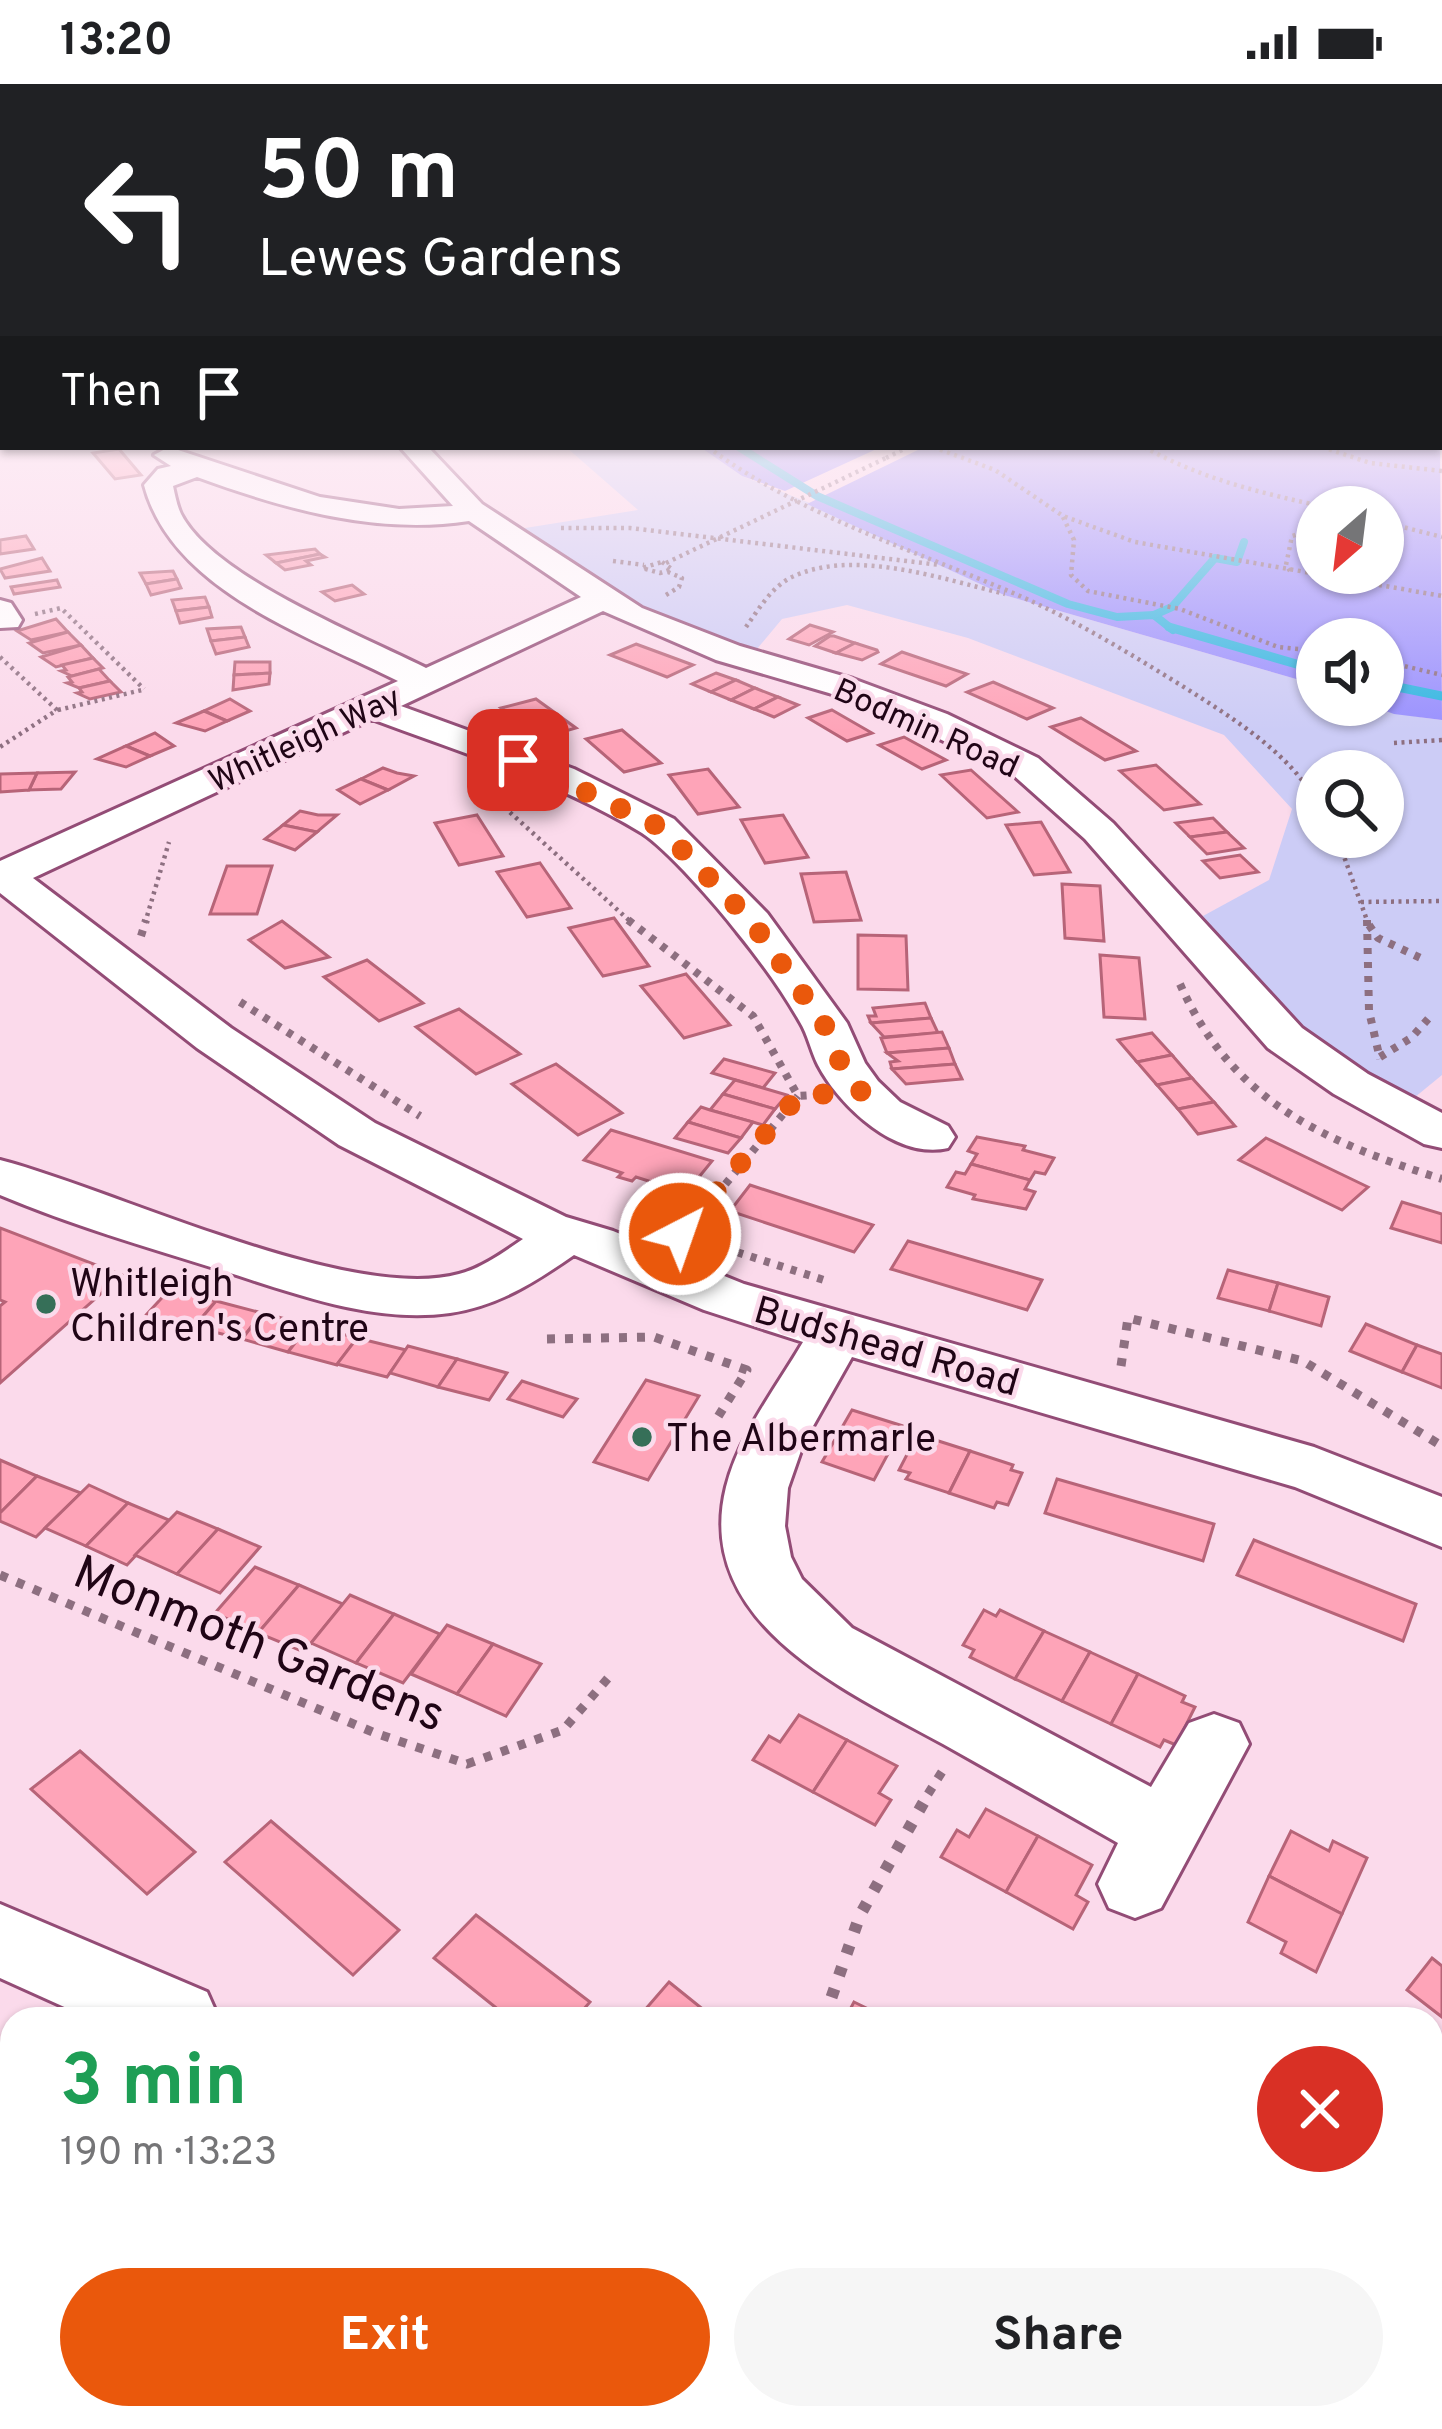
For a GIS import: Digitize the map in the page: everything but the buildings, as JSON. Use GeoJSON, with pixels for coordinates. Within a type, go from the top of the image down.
{"type":"FeatureCollection","features":[{"type":"Feature","properties":{"kind":"street"},"geometry":{"type":"LineString","coordinates":[[163,512],[188,548],[305,622],[426,682]]}},
{"type":"Feature","properties":{"kind":"street"},"geometry":{"type":"LineString","coordinates":[[370,512],[407,520],[470,512]]}},
{"type":"Feature","properties":{"kind":"street","name":"Bodmin Road"},"geometry":{"type":"LineString","coordinates":[[475,512],[603,599],[666,631],[841,686],[934,722],[1025,766],[1113,846],[1285,1038],[1383,1080],[1442,1133]]}},
{"type":"Feature","properties":{"kind":"street","name":"Whitleigh Way"},"geometry":{"type":"LineString","coordinates":[[2,874],[603,599]]}},
{"type":"Feature","properties":{"kind":"street"},"geometry":{"type":"LineString","coordinates":[[371,706],[390,717],[460,737],[561,777],[660,827],[752,922],[824,1024],[842,1066],[861,1091],[883,1112],[930,1137]]}},
{"type":"Feature","properties":{"kind":"street","name":"Budshead Road"},"geometry":{"type":"LineString","coordinates":[[2,874],[178,1012],[357,1134],[566,1235],[724,1297],[837,1333],[1314,1470],[1442,1523]]}},
{"type":"Feature","properties":{"kind":"street"},"geometry":{"type":"LineString","coordinates":[[0,1176],[93,1214],[322,1282],[399,1298],[456,1294],[498,1280],[566,1235]]}},
{"type":"Feature","properties":{"kind":"street"},"geometry":{"type":"LineString","coordinates":[[837,1333],[774,1442],[757,1488],[754,1526],[759,1558],[754,1603],[1149,1857],[1214,1744]]}},
{"type":"Feature","properties":{"kind":"street"},"geometry":{"type":"LineString","coordinates":[[0,1940],[151,2007]]}},
{"type":"Feature","properties":{"kind":"path"},"geometry":{"type":"LineString","coordinates":[[666,562],[771,512]]}},
{"type":"Feature","properties":{"kind":"path"},"geometry":{"type":"LineString","coordinates":[[824,512],[1027,599],[1138,658],[1246,727],[1296,774]]}},
{"type":"Feature","properties":{"kind":"path"},"geometry":{"type":"LineString","coordinates":[[1058,512],[1135,542],[1442,596]]}},
{"type":"Feature","properties":{"kind":"path"},"geometry":{"type":"LineString","coordinates":[[1063,516],[1074,540],[1071,575],[1088,591],[1180,609],[1278,647],[1296,649]]}},
{"type":"Feature","properties":{"kind":"path"},"geometry":{"type":"LineString","coordinates":[[503,533],[630,527],[953,567]]}},
{"type":"Feature","properties":{"kind":"path"},"geometry":{"type":"LineString","coordinates":[[1404,527],[1442,537]]}},
{"type":"Feature","properties":{"kind":"path"},"geometry":{"type":"LineString","coordinates":[[1291,573],[1286,565],[1296,535]]}},
{"type":"Feature","properties":{"kind":"path"},"geometry":{"type":"LineString","coordinates":[[728,652],[787,579],[819,569],[892,573],[1027,599]]}},
{"type":"Feature","properties":{"kind":"path"},"geometry":{"type":"LineString","coordinates":[[0,747],[58,710],[144,689],[61,608],[3,615]]}},
{"type":"Feature","properties":{"kind":"path"},"geometry":{"type":"LineString","coordinates":[[0,658],[58,710]]}},
{"type":"Feature","properties":{"kind":"path"},"geometry":{"type":"LineString","coordinates":[[1404,666],[1442,675]]}},
{"type":"Feature","properties":{"kind":"path"},"geometry":{"type":"LineString","coordinates":[[460,737],[485,782],[482,787],[530,836],[657,945],[753,1016],[798,1096]]}},
{"type":"Feature","properties":{"kind":"path"},"geometry":{"type":"LineString","coordinates":[[1394,743],[1442,740]]}},
{"type":"Feature","properties":{"kind":"path"},"geometry":{"type":"LineString","coordinates":[[123,925],[141,937],[169,842]]}},
{"type":"Feature","properties":{"kind":"path"},"geometry":{"type":"LineString","coordinates":[[1345,858],[1368,924],[1369,1011],[1383,1080]]}},
{"type":"Feature","properties":{"kind":"path"},"geometry":{"type":"LineString","coordinates":[[1361,902],[1442,901]]}},
{"type":"Feature","properties":{"kind":"path"},"geometry":{"type":"LineString","coordinates":[[1368,924],[1378,938],[1427,961]]}},
{"type":"Feature","properties":{"kind":"path"},"geometry":{"type":"LineString","coordinates":[[233,998],[436,1126]]}},
{"type":"Feature","properties":{"kind":"path"},"geometry":{"type":"LineString","coordinates":[[1383,1080],[1429,1018]]}},
{"type":"Feature","properties":{"kind":"path"},"geometry":{"type":"LineString","coordinates":[[682,1235],[798,1096],[861,1091]]}},
{"type":"Feature","properties":{"kind":"path"},"geometry":{"type":"LineString","coordinates":[[1121,1366],[1128,1318],[1303,1361],[1442,1446]]}},
{"type":"Feature","properties":{"kind":"path"},"geometry":{"type":"LineString","coordinates":[[547,1340],[654,1337],[747,1370],[716,1420]]}},
{"type":"Feature","properties":{"kind":"path","name":"Monmoth Gardens"},"geometry":{"type":"LineString","coordinates":[[0,1575],[375,1732],[467,1764],[563,1730],[609,1677]]}},
{"type":"Feature","properties":{"kind":"path"},"geometry":{"type":"LineString","coordinates":[[828,2007],[860,1915],[941,1773]]}},
{"type":"Feature","properties":{"kind":"shaded area"},"geometry":{"type":"Polygon","coordinates":[[[623,512],[832,512],[1004,595],[1296,679],[1296,726],[1404,726],[1404,714],[1442,720],[1442,1075],[1409,1102],[1303,1035],[1203,916],[1269,880],[1292,809],[1224,735],[968,638],[847,605],[782,619],[752,655],[646,622],[519,529],[623,512]]]}},
{"type":"Feature","properties":{"kind":"shaded area"},"geometry":{"type":"Polygon","coordinates":[[[825,512],[1296,512],[1296,594],[1404,594],[1404,512],[1441,512],[1442,720],[1404,715],[1404,618],[1296,618],[1296,679],[1004,595],[825,512]]]}},
{"type":"Feature","properties":{"kind":"waterway"},"geometry":{"type":"LineString","coordinates":[[855,512],[1068,604],[1117,617],[1154,615]]}},
{"type":"Feature","properties":{"kind":"waterway"},"geometry":{"type":"LineString","coordinates":[[1154,615],[1172,607],[1215,558],[1237,562],[1244,542]]}},
{"type":"Feature","properties":{"kind":"waterway"},"geometry":{"type":"LineString","coordinates":[[1154,615],[1169,627]]}},
{"type":"Feature","properties":{"kind":"waterway"},"geometry":{"type":"LineString","coordinates":[[1169,627],[1296,664]]}},
{"type":"Feature","properties":{"kind":"waterway"},"geometry":{"type":"LineString","coordinates":[[1169,627],[1173,630]]}},
{"type":"Feature","properties":{"kind":"waterway"},"geometry":{"type":"LineString","coordinates":[[1404,688],[1442,696]]}},
{"type":"Feature","properties":{"kind":"place","name":"Whitleigh Children's Centre"},"geometry":{"type":"Point","coordinates":[46,1304]}},
{"type":"Feature","properties":{"kind":"place","name":"The Albermarle"},"geometry":{"type":"Point","coordinates":[642,1437]}},
{"type":"Feature","properties":{"kind":"route"},"geometry":{"type":"LineString","coordinates":[[518,760],[660,827],[752,922],[824,1024],[842,1066],[861,1091],[798,1096],[680,1234]]}}]}
